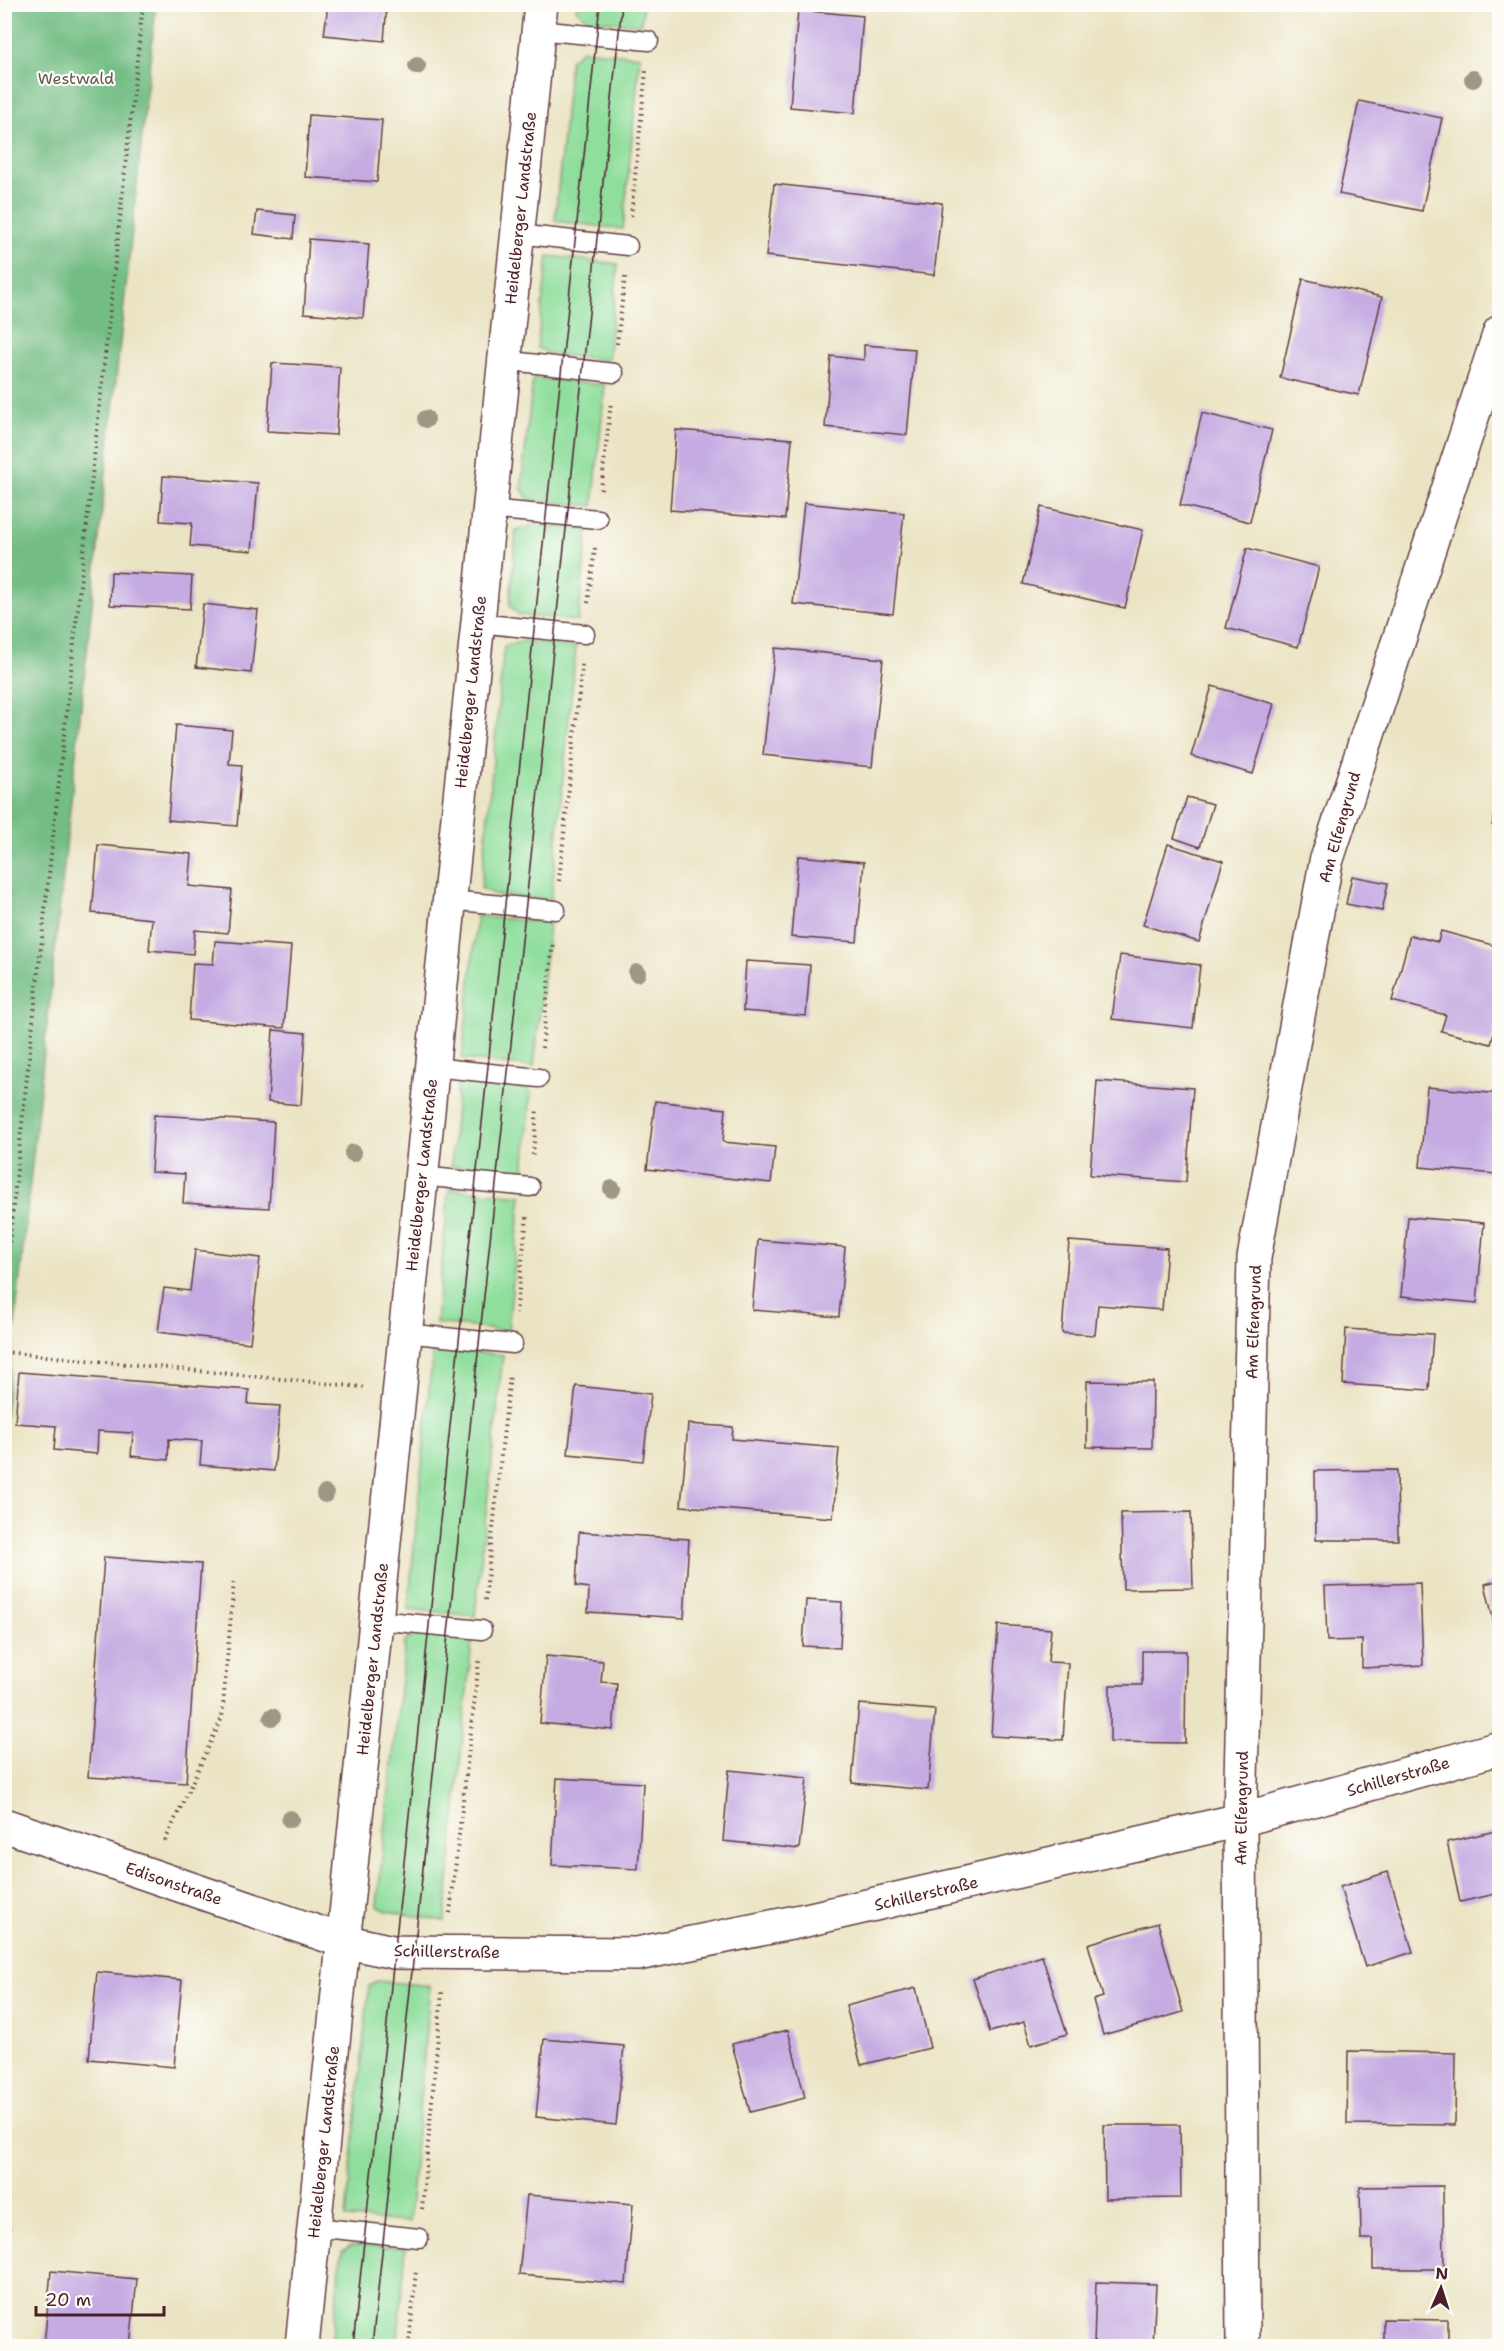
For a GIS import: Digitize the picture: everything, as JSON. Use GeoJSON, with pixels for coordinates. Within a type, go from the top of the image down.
{"type":"FeatureCollection","features":[{"type":"Feature","properties":{"kind":"street","name":"Heidelberger Landstraße"},"geometry":{"type":"LineString","coordinates":[[302,2346],[503,360],[540,17]]}},
{"type":"Feature","properties":{"kind":"street","name":"Am Elfengrund"},"geometry":{"type":"LineString","coordinates":[[1243,2346],[1240,1820],[1254,1258],[1326,862],[1500,332]]}},
{"type":"Feature","properties":{"kind":"street","name":"Schillerstraße"},"geometry":{"type":"LineString","coordinates":[[343,1941],[393,1952],[637,1954],[806,1920],[1240,1820],[1500,1748]]}},
{"type":"Feature","properties":{"kind":"street","name":"Edisonstraße"},"geometry":{"type":"LineString","coordinates":[[4,1825],[343,1941]]}},
{"type":"Feature","properties":{"kind":"lane"},"geometry":{"type":"LineString","coordinates":[[540,17],[649,41]]}},
{"type":"Feature","properties":{"kind":"lane"},"geometry":{"type":"LineString","coordinates":[[517,234],[628,246]]}},
{"type":"Feature","properties":{"kind":"lane"},"geometry":{"type":"LineString","coordinates":[[503,360],[614,373]]}},
{"type":"Feature","properties":{"kind":"lane"},"geometry":{"type":"LineString","coordinates":[[488,509],[598,519]]}},
{"type":"Feature","properties":{"kind":"lane"},"geometry":{"type":"LineString","coordinates":[[477,623],[585,634]]}},
{"type":"Feature","properties":{"kind":"lane"},"geometry":{"type":"LineString","coordinates":[[448,900],[556,910]]}},
{"type":"Feature","properties":{"kind":"lane"},"geometry":{"type":"LineString","coordinates":[[432,1067],[539,1078]]}},
{"type":"Feature","properties":{"kind":"lane"},"geometry":{"type":"LineString","coordinates":[[421,1176],[530,1186]]}},
{"type":"Feature","properties":{"kind":"lane"},"geometry":{"type":"LineString","coordinates":[[404,1333],[513,1344]]}},
{"type":"Feature","properties":{"kind":"lane"},"geometry":{"type":"LineString","coordinates":[[376,1620],[482,1630]]}},
{"type":"Feature","properties":{"kind":"lane"},"geometry":{"type":"LineString","coordinates":[[314,2227],[419,2238]]}},
{"type":"Feature","properties":{"kind":"path"},"geometry":{"type":"LineString","coordinates":[[4,1290],[143,4]]}},
{"type":"Feature","properties":{"kind":"path"},"geometry":{"type":"LineString","coordinates":[[4,1352],[399,1391]]}},
{"type":"Feature","properties":{"kind":"path"},"geometry":{"type":"LineString","coordinates":[[149,1874],[222,1718],[234,1580]]}},
{"type":"Feature","properties":{"kind":"green space","name":"Westwald"},"geometry":{"type":"Polygon","coordinates":[[[4,5],[156,5],[5,1417],[4,5]]]}},
{"type":"Feature","properties":{"kind":"green space"},"geometry":{"type":"Polygon","coordinates":[[[577,5],[643,5],[641,25],[587,19],[576,9],[577,5]]]}},
{"type":"Feature","properties":{"kind":"green space"},"geometry":{"type":"Polygon","coordinates":[[[582,50],[640,56],[623,229],[555,221],[570,60],[582,50]]]}},
{"type":"Feature","properties":{"kind":"green space"},"geometry":{"type":"Polygon","coordinates":[[[548,256],[618,264],[608,360],[551,354],[537,348],[548,256]]]}},
{"type":"Feature","properties":{"kind":"green space"},"geometry":{"type":"Polygon","coordinates":[[[533,378],[605,385],[593,506],[529,500],[521,488],[533,378]]]}},
{"type":"Feature","properties":{"kind":"green space"},"geometry":{"type":"Polygon","coordinates":[[[533,525],[588,529],[578,621],[519,615],[510,606],[516,530],[533,525]]]}},
{"type":"Feature","properties":{"kind":"green space"},"geometry":{"type":"Polygon","coordinates":[[[523,641],[576,647],[551,900],[496,895],[481,888],[504,646],[523,641]]]}},
{"type":"Feature","properties":{"kind":"green space"},"geometry":{"type":"Polygon","coordinates":[[[477,916],[549,923],[534,1067],[462,1059],[477,916]]]}},
{"type":"Feature","properties":{"kind":"green space"},"geometry":{"type":"Polygon","coordinates":[[[458,1082],[526,1087],[531,1093],[524,1173],[451,1166],[458,1082]]]}},
{"type":"Feature","properties":{"kind":"green space"},"geometry":{"type":"Polygon","coordinates":[[[449,1189],[521,1196],[508,1331],[436,1323],[449,1189]]]}},
{"type":"Feature","properties":{"kind":"green space"},"geometry":{"type":"Polygon","coordinates":[[[433,1349],[503,1355],[475,1616],[408,1609],[433,1349]]]}},
{"type":"Feature","properties":{"kind":"green space"},"geometry":{"type":"Polygon","coordinates":[[[415,1634],[472,1640],[445,1921],[387,1911],[377,1906],[405,1642],[415,1634]]]}},
{"type":"Feature","properties":{"kind":"green space"},"geometry":{"type":"Polygon","coordinates":[[[377,1981],[430,1986],[409,2222],[346,2218],[369,1986],[377,1981]]]}},
{"type":"Feature","properties":{"kind":"green space"},"geometry":{"type":"Polygon","coordinates":[[[352,2245],[406,2248],[397,2346],[331,2346],[342,2251],[352,2245]]]}},
{"type":"Feature","properties":{"kind":"building"},"geometry":{"type":"Polygon","coordinates":[[[328,4],[387,4],[384,41],[324,35],[328,4]]]}},
{"type":"Feature","properties":{"kind":"building"},"geometry":{"type":"Polygon","coordinates":[[[798,10],[863,16],[855,113],[790,107],[798,10]]]}},
{"type":"Feature","properties":{"kind":"building"},"geometry":{"type":"Polygon","coordinates":[[[1359,101],[1442,118],[1422,211],[1339,194],[1359,101]]]}},
{"type":"Feature","properties":{"kind":"building"},"geometry":{"type":"Polygon","coordinates":[[[309,115],[382,120],[377,182],[305,177],[309,115]]]}},
{"type":"Feature","properties":{"kind":"building"},"geometry":{"type":"Polygon","coordinates":[[[774,184],[942,203],[934,275],[766,256],[774,184]]]}},
{"type":"Feature","properties":{"kind":"building"},"geometry":{"type":"Polygon","coordinates":[[[257,211],[295,215],[293,239],[254,234],[257,211]]]}},
{"type":"Feature","properties":{"kind":"building"},"geometry":{"type":"Polygon","coordinates":[[[309,239],[369,244],[363,318],[304,313],[309,239]]]}},
{"type":"Feature","properties":{"kind":"building"},"geometry":{"type":"Polygon","coordinates":[[[1303,279],[1382,297],[1359,395],[1280,378],[1303,279]]]}},
{"type":"Feature","properties":{"kind":"building"},"geometry":{"type":"Polygon","coordinates":[[[864,345],[915,349],[907,435],[825,427],[831,356],[864,360],[864,345]]]}},
{"type":"Feature","properties":{"kind":"building"},"geometry":{"type":"Polygon","coordinates":[[[272,363],[340,367],[336,435],[267,431],[272,363]]]}},
{"type":"Feature","properties":{"kind":"building"},"geometry":{"type":"Polygon","coordinates":[[[1202,413],[1272,430],[1250,522],[1180,505],[1202,413]]]}},
{"type":"Feature","properties":{"kind":"building"},"geometry":{"type":"Polygon","coordinates":[[[676,430],[792,439],[785,519],[670,510],[676,430]]]}},
{"type":"Feature","properties":{"kind":"building"},"geometry":{"type":"Polygon","coordinates":[[[163,476],[258,483],[252,551],[190,546],[192,523],[160,521],[163,476]]]}},
{"type":"Feature","properties":{"kind":"building"},"geometry":{"type":"Polygon","coordinates":[[[804,503],[904,513],[893,614],[793,604],[804,503]]]}},
{"type":"Feature","properties":{"kind":"building"},"geometry":{"type":"Polygon","coordinates":[[[1041,507],[1143,530],[1125,608],[1023,584],[1041,507]]]}},
{"type":"Feature","properties":{"kind":"building"},"geometry":{"type":"Polygon","coordinates":[[[1247,548],[1319,567],[1298,647],[1226,628],[1247,548]]]}},
{"type":"Feature","properties":{"kind":"building"},"geometry":{"type":"Polygon","coordinates":[[[111,572],[192,576],[190,609],[110,605],[111,572]]]}},
{"type":"Feature","properties":{"kind":"building"},"geometry":{"type":"Polygon","coordinates":[[[203,604],[258,610],[251,673],[196,667],[203,604]]]}},
{"type":"Feature","properties":{"kind":"building"},"geometry":{"type":"Polygon","coordinates":[[[775,648],[883,659],[872,767],[763,755],[775,648]]]}},
{"type":"Feature","properties":{"kind":"building"},"geometry":{"type":"Polygon","coordinates":[[[1212,686],[1274,704],[1253,774],[1191,756],[1212,686]]]}},
{"type":"Feature","properties":{"kind":"building"},"geometry":{"type":"Polygon","coordinates":[[[176,725],[232,730],[229,764],[242,765],[237,826],[168,820],[176,725]]]}},
{"type":"Feature","properties":{"kind":"building"},"geometry":{"type":"Polygon","coordinates":[[[1187,797],[1213,804],[1200,847],[1174,838],[1187,797]]]}},
{"type":"Feature","properties":{"kind":"building"},"geometry":{"type":"Polygon","coordinates":[[[1500,798],[1500,827],[1492,825],[1500,798]]]}},
{"type":"Feature","properties":{"kind":"building"},"geometry":{"type":"Polygon","coordinates":[[[1168,844],[1223,861],[1199,942],[1143,925],[1168,844]]]}},
{"type":"Feature","properties":{"kind":"building"},"geometry":{"type":"Polygon","coordinates":[[[98,845],[192,854],[189,886],[232,890],[228,933],[195,930],[193,954],[149,950],[152,919],[92,913],[98,845]]]}},
{"type":"Feature","properties":{"kind":"building"},"geometry":{"type":"Polygon","coordinates":[[[798,856],[864,862],[857,942],[791,937],[798,856]]]}},
{"type":"Feature","properties":{"kind":"building"},"geometry":{"type":"Polygon","coordinates":[[[1352,876],[1388,883],[1382,911],[1346,904],[1352,876]]]}},
{"type":"Feature","properties":{"kind":"building"},"geometry":{"type":"Polygon","coordinates":[[[1441,931],[1500,947],[1500,1014],[1491,1044],[1441,1031],[1446,1015],[1392,1001],[1410,935],[1438,942],[1441,931]]]}},
{"type":"Feature","properties":{"kind":"building"},"geometry":{"type":"Polygon","coordinates":[[[215,941],[291,946],[284,1028],[189,1020],[193,963],[213,964],[215,941]]]}},
{"type":"Feature","properties":{"kind":"building"},"geometry":{"type":"Polygon","coordinates":[[[1120,955],[1200,965],[1193,1028],[1112,1019],[1120,955]]]}},
{"type":"Feature","properties":{"kind":"building"},"geometry":{"type":"Polygon","coordinates":[[[746,961],[810,965],[806,1016],[743,1011],[746,961]]]}},
{"type":"Feature","properties":{"kind":"building"},"geometry":{"type":"Polygon","coordinates":[[[273,1030],[306,1033],[301,1105],[268,1102],[273,1030]]]}},
{"type":"Feature","properties":{"kind":"building"},"geometry":{"type":"Polygon","coordinates":[[[1097,1081],[1193,1088],[1186,1182],[1090,1175],[1097,1081]]]}},
{"type":"Feature","properties":{"kind":"building"},"geometry":{"type":"Polygon","coordinates":[[[1427,1087],[1500,1094],[1496,1174],[1420,1167],[1427,1087]]]}},
{"type":"Feature","properties":{"kind":"building"},"geometry":{"type":"Polygon","coordinates":[[[655,1101],[726,1109],[723,1142],[775,1147],[771,1183],[647,1169],[655,1101]]]}},
{"type":"Feature","properties":{"kind":"building"},"geometry":{"type":"Polygon","coordinates":[[[154,1115],[274,1122],[269,1208],[183,1203],[185,1174],[151,1172],[154,1115]]]}},
{"type":"Feature","properties":{"kind":"building"},"geometry":{"type":"Polygon","coordinates":[[[1408,1217],[1484,1223],[1477,1303],[1401,1296],[1408,1217]]]}},
{"type":"Feature","properties":{"kind":"building"},"geometry":{"type":"Polygon","coordinates":[[[758,1240],[845,1247],[839,1317],[752,1310],[758,1240]]]}},
{"type":"Feature","properties":{"kind":"building"},"geometry":{"type":"Polygon","coordinates":[[[1069,1241],[1167,1248],[1162,1310],[1098,1305],[1095,1335],[1062,1333],[1069,1241]]]}},
{"type":"Feature","properties":{"kind":"building"},"geometry":{"type":"Polygon","coordinates":[[[195,1250],[260,1258],[250,1343],[158,1332],[164,1288],[190,1291],[195,1250]]]}},
{"type":"Feature","properties":{"kind":"building"},"geometry":{"type":"Polygon","coordinates":[[[1346,1329],[1433,1334],[1429,1390],[1343,1384],[1346,1329]]]}},
{"type":"Feature","properties":{"kind":"building"},"geometry":{"type":"Polygon","coordinates":[[[19,1372],[249,1390],[248,1404],[280,1406],[274,1471],[200,1465],[202,1441],[169,1439],[168,1460],[131,1456],[133,1433],[98,1431],[97,1454],[54,1450],[56,1426],[15,1423],[19,1372]]]}},
{"type":"Feature","properties":{"kind":"building"},"geometry":{"type":"Polygon","coordinates":[[[1087,1381],[1153,1382],[1152,1448],[1087,1447],[1087,1381]]]}},
{"type":"Feature","properties":{"kind":"building"},"geometry":{"type":"Polygon","coordinates":[[[576,1386],[651,1394],[643,1461],[568,1454],[576,1386]]]}},
{"type":"Feature","properties":{"kind":"building"},"geometry":{"type":"Polygon","coordinates":[[[688,1424],[733,1427],[732,1439],[839,1448],[833,1518],[681,1506],[688,1424]]]}},
{"type":"Feature","properties":{"kind":"building"},"geometry":{"type":"Polygon","coordinates":[[[1397,1470],[1398,1540],[1316,1540],[1315,1471],[1397,1470]]]}},
{"type":"Feature","properties":{"kind":"building"},"geometry":{"type":"Polygon","coordinates":[[[1191,1512],[1193,1588],[1123,1589],[1121,1513],[1191,1512]]]}},
{"type":"Feature","properties":{"kind":"building"},"geometry":{"type":"Polygon","coordinates":[[[579,1532],[689,1539],[684,1618],[588,1612],[589,1588],[576,1586],[579,1532]]]}},
{"type":"Feature","properties":{"kind":"building"},"geometry":{"type":"Polygon","coordinates":[[[104,1557],[201,1564],[186,1783],[88,1777],[104,1557]]]}},
{"type":"Feature","properties":{"kind":"building"},"geometry":{"type":"Polygon","coordinates":[[[1500,1580],[1500,1644],[1499,1644],[1485,1584],[1500,1580]]]}},
{"type":"Feature","properties":{"kind":"building"},"geometry":{"type":"Polygon","coordinates":[[[1420,1583],[1423,1665],[1362,1668],[1362,1640],[1327,1641],[1325,1586],[1420,1583]]]}},
{"type":"Feature","properties":{"kind":"building"},"geometry":{"type":"Polygon","coordinates":[[[806,1600],[842,1602],[840,1648],[803,1646],[806,1600]]]}},
{"type":"Feature","properties":{"kind":"building"},"geometry":{"type":"Polygon","coordinates":[[[998,1625],[1051,1629],[1048,1662],[1068,1663],[1063,1740],[991,1736],[998,1625]]]}},
{"type":"Feature","properties":{"kind":"building"},"geometry":{"type":"Polygon","coordinates":[[[1142,1651],[1186,1651],[1185,1743],[1110,1742],[1110,1685],[1142,1685],[1142,1651]]]}},
{"type":"Feature","properties":{"kind":"building"},"geometry":{"type":"Polygon","coordinates":[[[546,1656],[603,1661],[601,1682],[617,1683],[613,1730],[540,1723],[546,1656]]]}},
{"type":"Feature","properties":{"kind":"building"},"geometry":{"type":"Polygon","coordinates":[[[859,1704],[935,1710],[928,1790],[852,1783],[859,1704]]]}},
{"type":"Feature","properties":{"kind":"building"},"geometry":{"type":"Polygon","coordinates":[[[729,1770],[807,1778],[799,1849],[723,1841],[729,1770]]]}},
{"type":"Feature","properties":{"kind":"building"},"geometry":{"type":"Polygon","coordinates":[[[557,1778],[643,1783],[638,1869],[552,1865],[557,1778]]]}},
{"type":"Feature","properties":{"kind":"building"},"geometry":{"type":"Polygon","coordinates":[[[1500,1830],[1500,1893],[1460,1902],[1447,1842],[1500,1830]]]}},
{"type":"Feature","properties":{"kind":"building"},"geometry":{"type":"Polygon","coordinates":[[[1388,1872],[1413,1952],[1365,1967],[1340,1887],[1388,1872]]]}},
{"type":"Feature","properties":{"kind":"building"},"geometry":{"type":"Polygon","coordinates":[[[1158,1923],[1183,2012],[1103,2035],[1093,2000],[1103,1997],[1088,1944],[1158,1923]]]}},
{"type":"Feature","properties":{"kind":"building"},"geometry":{"type":"Polygon","coordinates":[[[1042,1956],[1067,2034],[1031,2045],[1024,2022],[990,2032],[973,1979],[1042,1956]]]}},
{"type":"Feature","properties":{"kind":"building"},"geometry":{"type":"Polygon","coordinates":[[[97,1972],[182,1980],[174,2067],[89,2059],[97,1972]]]}},
{"type":"Feature","properties":{"kind":"building"},"geometry":{"type":"Polygon","coordinates":[[[916,1988],[930,2048],[861,2065],[846,2006],[916,1988]]]}},
{"type":"Feature","properties":{"kind":"building"},"geometry":{"type":"Polygon","coordinates":[[[788,2030],[805,2098],[750,2112],[732,2044],[788,2030]]]}},
{"type":"Feature","properties":{"kind":"building"},"geometry":{"type":"Polygon","coordinates":[[[544,2039],[624,2046],[616,2125],[536,2117],[544,2039]]]}},
{"type":"Feature","properties":{"kind":"building"},"geometry":{"type":"Polygon","coordinates":[[[1348,2051],[1456,2053],[1455,2125],[1347,2124],[1348,2051]]]}},
{"type":"Feature","properties":{"kind":"building"},"geometry":{"type":"Polygon","coordinates":[[[1104,2125],[1180,2125],[1181,2198],[1105,2199],[1104,2125]]]}},
{"type":"Feature","properties":{"kind":"building"},"geometry":{"type":"Polygon","coordinates":[[[1443,2186],[1444,2269],[1373,2269],[1373,2239],[1361,2239],[1360,2187],[1443,2186]]]}},
{"type":"Feature","properties":{"kind":"building"},"geometry":{"type":"Polygon","coordinates":[[[527,2195],[633,2204],[626,2284],[519,2275],[527,2195]]]}},
{"type":"Feature","properties":{"kind":"building"},"geometry":{"type":"Polygon","coordinates":[[[4,2226],[10,2227],[6,2256],[4,2256],[4,2226]]]}},
{"type":"Feature","properties":{"kind":"building"},"geometry":{"type":"Polygon","coordinates":[[[51,2271],[137,2279],[130,2346],[44,2346],[51,2271]]]}},
{"type":"Feature","properties":{"kind":"building"},"geometry":{"type":"Polygon","coordinates":[[[1096,2282],[1156,2284],[1153,2346],[1094,2346],[1096,2282]]]}},
{"type":"Feature","properties":{"kind":"building"},"geometry":{"type":"Polygon","coordinates":[[[1383,2319],[1448,2320],[1448,2346],[1383,2346],[1383,2319]]]}},
{"type":"Feature","properties":{"kind":"tram line"},"geometry":{"type":"LineString","coordinates":[[353,2346],[600,4]]}},
{"type":"Feature","properties":{"kind":"tram line"},"geometry":{"type":"LineString","coordinates":[[372,2346],[622,4]]}}]}
